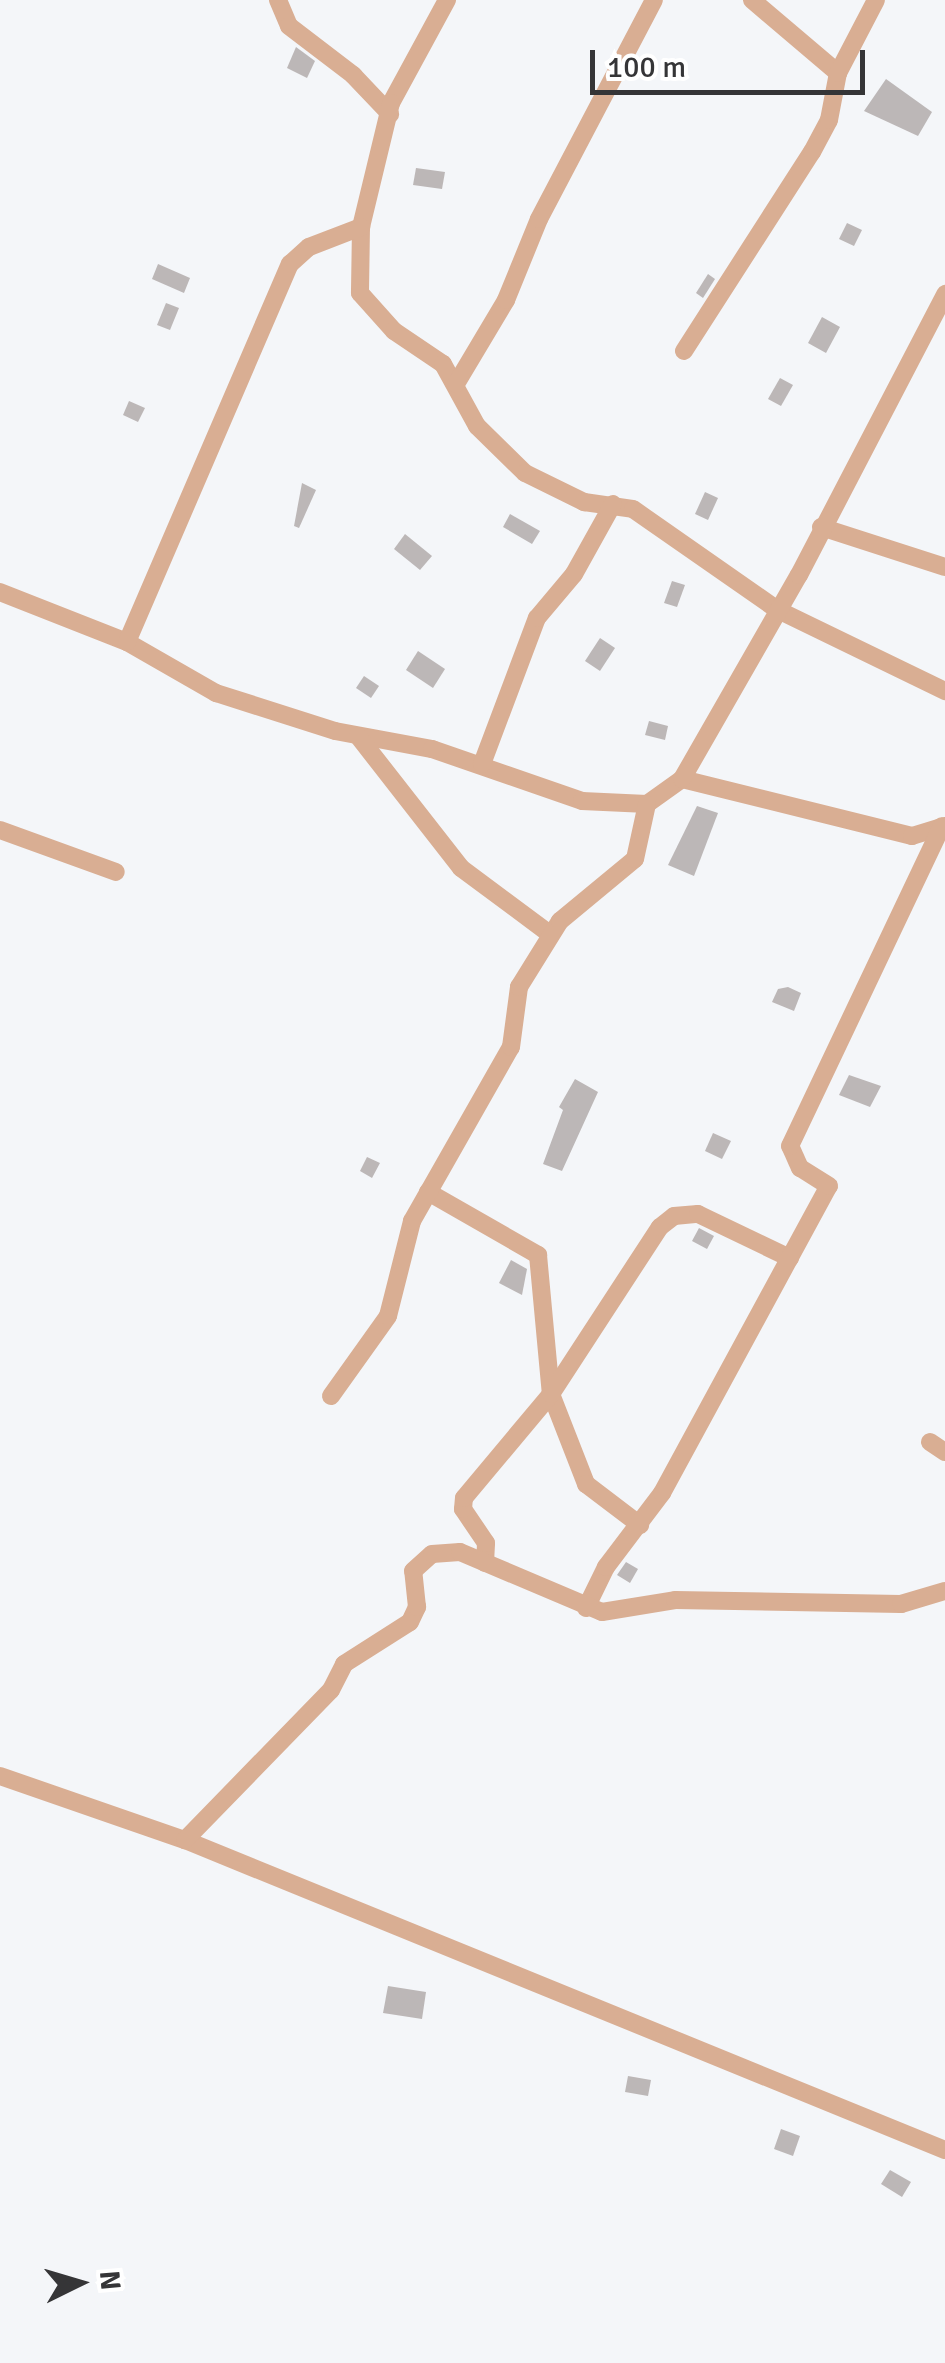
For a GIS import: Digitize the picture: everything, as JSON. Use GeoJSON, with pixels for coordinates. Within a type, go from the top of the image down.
{"type":"FeatureCollection","features":[{"type":"Feature","properties":{"kind":"street"},"geometry":{"type":"LineString","coordinates":[[278,0],[289,26],[353,75],[390,114]]}},
{"type":"Feature","properties":{"kind":"street"},"geometry":{"type":"LineString","coordinates":[[447,0],[390,114],[361,226],[360,293],[394,332],[444,364],[477,426],[525,474],[584,502],[613,504],[646,517],[778,610],[945,691]]}},
{"type":"Feature","properties":{"kind":"street"},"geometry":{"type":"LineString","coordinates":[[456,384],[506,300],[540,219],[654,0]]}},
{"type":"Feature","properties":{"kind":"street"},"geometry":{"type":"LineString","coordinates":[[752,0],[838,73]]}},
{"type":"Feature","properties":{"kind":"street"},"geometry":{"type":"LineString","coordinates":[[684,351],[812,152],[829,120],[838,73],[876,0]]}},
{"type":"Feature","properties":{"kind":"street"},"geometry":{"type":"LineString","coordinates":[[128,642],[290,264],[308,247],[361,226]]}},
{"type":"Feature","properties":{"kind":"street"},"geometry":{"type":"LineString","coordinates":[[0,592],[128,642],[216,693],[358,736],[400,740],[482,764],[582,801],[647,804],[682,780],[778,610],[945,294]]}},
{"type":"Feature","properties":{"kind":"street"},"geometry":{"type":"LineString","coordinates":[[482,764],[537,618],[574,574],[613,504]]}},
{"type":"Feature","properties":{"kind":"street"},"geometry":{"type":"LineString","coordinates":[[821,527],[945,567]]}},
{"type":"Feature","properties":{"kind":"street"},"geometry":{"type":"LineString","coordinates":[[358,736],[461,868],[550,934]]}},
{"type":"Feature","properties":{"kind":"street"},"geometry":{"type":"LineString","coordinates":[[682,780],[912,836],[944,825]]}},
{"type":"Feature","properties":{"kind":"street"},"geometry":{"type":"LineString","coordinates":[[331,1396],[388,1316],[397,1264],[428,1192],[511,1046],[514,1000],[550,934],[636,859],[647,804]]}},
{"type":"Feature","properties":{"kind":"street"},"geometry":{"type":"LineString","coordinates":[[586,1608],[640,1525],[829,1186],[800,1168],[790,1146],[944,825]]}},
{"type":"Feature","properties":{"kind":"street"},"geometry":{"type":"LineString","coordinates":[[0,830],[116,872]]}},
{"type":"Feature","properties":{"kind":"street"},"geometry":{"type":"LineString","coordinates":[[428,1192],[538,1256],[551,1394],[586,1484],[640,1525]]}},
{"type":"Feature","properties":{"kind":"street"},"geometry":{"type":"LineString","coordinates":[[486,1563],[486,1543],[463,1509],[464,1498],[551,1394],[674,1216],[698,1214],[790,1258]]}},
{"type":"Feature","properties":{"kind":"street"},"geometry":{"type":"LineString","coordinates":[[185,1840],[332,1690],[344,1664],[410,1622],[417,1608],[417,1562],[447,1550],[486,1563],[586,1608],[618,1610],[674,1600],[901,1604],[945,1592]]}},
{"type":"Feature","properties":{"kind":"street"},"geometry":{"type":"LineString","coordinates":[[0,1776],[185,1840],[945,2150]]}},
{"type":"Feature","properties":{"kind":"building"},"geometry":{"type":"Polygon","coordinates":[[[296,47],[315,61],[307,78],[287,68],[296,47]]]}},
{"type":"Feature","properties":{"kind":"building"},"geometry":{"type":"Polygon","coordinates":[[[886,79],[932,112],[918,136],[864,111],[886,79]]]}},
{"type":"Feature","properties":{"kind":"building"},"geometry":{"type":"Polygon","coordinates":[[[416,168],[445,172],[442,189],[413,185],[416,168]]]}},
{"type":"Feature","properties":{"kind":"building"},"geometry":{"type":"Polygon","coordinates":[[[847,223],[862,230],[854,246],[839,239],[847,223]]]}},
{"type":"Feature","properties":{"kind":"building"},"geometry":{"type":"Polygon","coordinates":[[[158,264],[190,278],[184,293],[152,279],[158,264]]]}},
{"type":"Feature","properties":{"kind":"building"},"geometry":{"type":"Polygon","coordinates":[[[708,274],[715,279],[703,298],[696,293],[708,274]]]}},
{"type":"Feature","properties":{"kind":"building"},"geometry":{"type":"Polygon","coordinates":[[[166,303],[179,308],[170,330],[157,325],[166,303]]]}},
{"type":"Feature","properties":{"kind":"building"},"geometry":{"type":"Polygon","coordinates":[[[822,317],[840,327],[826,353],[808,343],[822,317]]]}},
{"type":"Feature","properties":{"kind":"building"},"geometry":{"type":"Polygon","coordinates":[[[780,378],[793,385],[781,406],[768,399],[780,378]]]}},
{"type":"Feature","properties":{"kind":"building"},"geometry":{"type":"Polygon","coordinates":[[[129,401],[145,408],[138,422],[123,415],[129,401]]]}},
{"type":"Feature","properties":{"kind":"building"},"geometry":{"type":"Polygon","coordinates":[[[302,483],[316,490],[299,528],[294,526],[302,483]]]}},
{"type":"Feature","properties":{"kind":"building"},"geometry":{"type":"Polygon","coordinates":[[[705,492],[718,498],[708,520],[695,514],[705,492]]]}},
{"type":"Feature","properties":{"kind":"building"},"geometry":{"type":"Polygon","coordinates":[[[510,514],[540,531],[532,544],[503,527],[510,514]]]}},
{"type":"Feature","properties":{"kind":"building"},"geometry":{"type":"Polygon","coordinates":[[[405,534],[432,556],[420,570],[394,549],[405,534]]]}},
{"type":"Feature","properties":{"kind":"building"},"geometry":{"type":"Polygon","coordinates":[[[672,581],[685,585],[677,607],[664,603],[672,581]]]}},
{"type":"Feature","properties":{"kind":"building"},"geometry":{"type":"Polygon","coordinates":[[[600,638],[615,648],[600,671],[585,661],[600,638]]]}},
{"type":"Feature","properties":{"kind":"building"},"geometry":{"type":"Polygon","coordinates":[[[418,651],[445,669],[433,688],[406,670],[418,651]]]}},
{"type":"Feature","properties":{"kind":"building"},"geometry":{"type":"Polygon","coordinates":[[[364,676],[379,686],[371,698],[356,688],[364,676]]]}},
{"type":"Feature","properties":{"kind":"building"},"geometry":{"type":"Polygon","coordinates":[[[649,721],[668,726],[665,740],[645,735],[649,721]]]}},
{"type":"Feature","properties":{"kind":"building"},"geometry":{"type":"Polygon","coordinates":[[[697,806],[718,813],[694,876],[668,865],[697,806]]]}},
{"type":"Feature","properties":{"kind":"building"},"geometry":{"type":"Polygon","coordinates":[[[788,987],[801,993],[794,1011],[772,1002],[778,989],[788,987]]]}},
{"type":"Feature","properties":{"kind":"building"},"geometry":{"type":"Polygon","coordinates":[[[849,1075],[881,1086],[870,1107],[839,1095],[849,1075]]]}},
{"type":"Feature","properties":{"kind":"building"},"geometry":{"type":"Polygon","coordinates":[[[575,1079],[598,1092],[562,1171],[543,1164],[563,1110],[559,1107],[575,1079]]]}},
{"type":"Feature","properties":{"kind":"building"},"geometry":{"type":"Polygon","coordinates":[[[713,1133],[731,1141],[722,1159],[705,1151],[713,1133]]]}},
{"type":"Feature","properties":{"kind":"building"},"geometry":{"type":"Polygon","coordinates":[[[367,1157],[380,1163],[372,1178],[360,1171],[367,1157]]]}},
{"type":"Feature","properties":{"kind":"building"},"geometry":{"type":"Polygon","coordinates":[[[699,1228],[714,1236],[707,1249],[692,1241],[699,1228]]]}},
{"type":"Feature","properties":{"kind":"building"},"geometry":{"type":"Polygon","coordinates":[[[511,1260],[527,1269],[522,1295],[499,1283],[511,1260]]]}},
{"type":"Feature","properties":{"kind":"building"},"geometry":{"type":"Polygon","coordinates":[[[626,1562],[638,1569],[630,1583],[617,1575],[626,1562]]]}},
{"type":"Feature","properties":{"kind":"building"},"geometry":{"type":"Polygon","coordinates":[[[388,1986],[426,1992],[422,2019],[383,2013],[388,1986]]]}},
{"type":"Feature","properties":{"kind":"building"},"geometry":{"type":"Polygon","coordinates":[[[628,2076],[651,2080],[648,2096],[625,2092],[628,2076]]]}},
{"type":"Feature","properties":{"kind":"building"},"geometry":{"type":"Polygon","coordinates":[[[781,2129],[800,2136],[793,2156],[774,2149],[781,2129]]]}},
{"type":"Feature","properties":{"kind":"building"},"geometry":{"type":"Polygon","coordinates":[[[890,2170],[911,2182],[902,2197],[881,2184],[890,2170]]]}}]}
